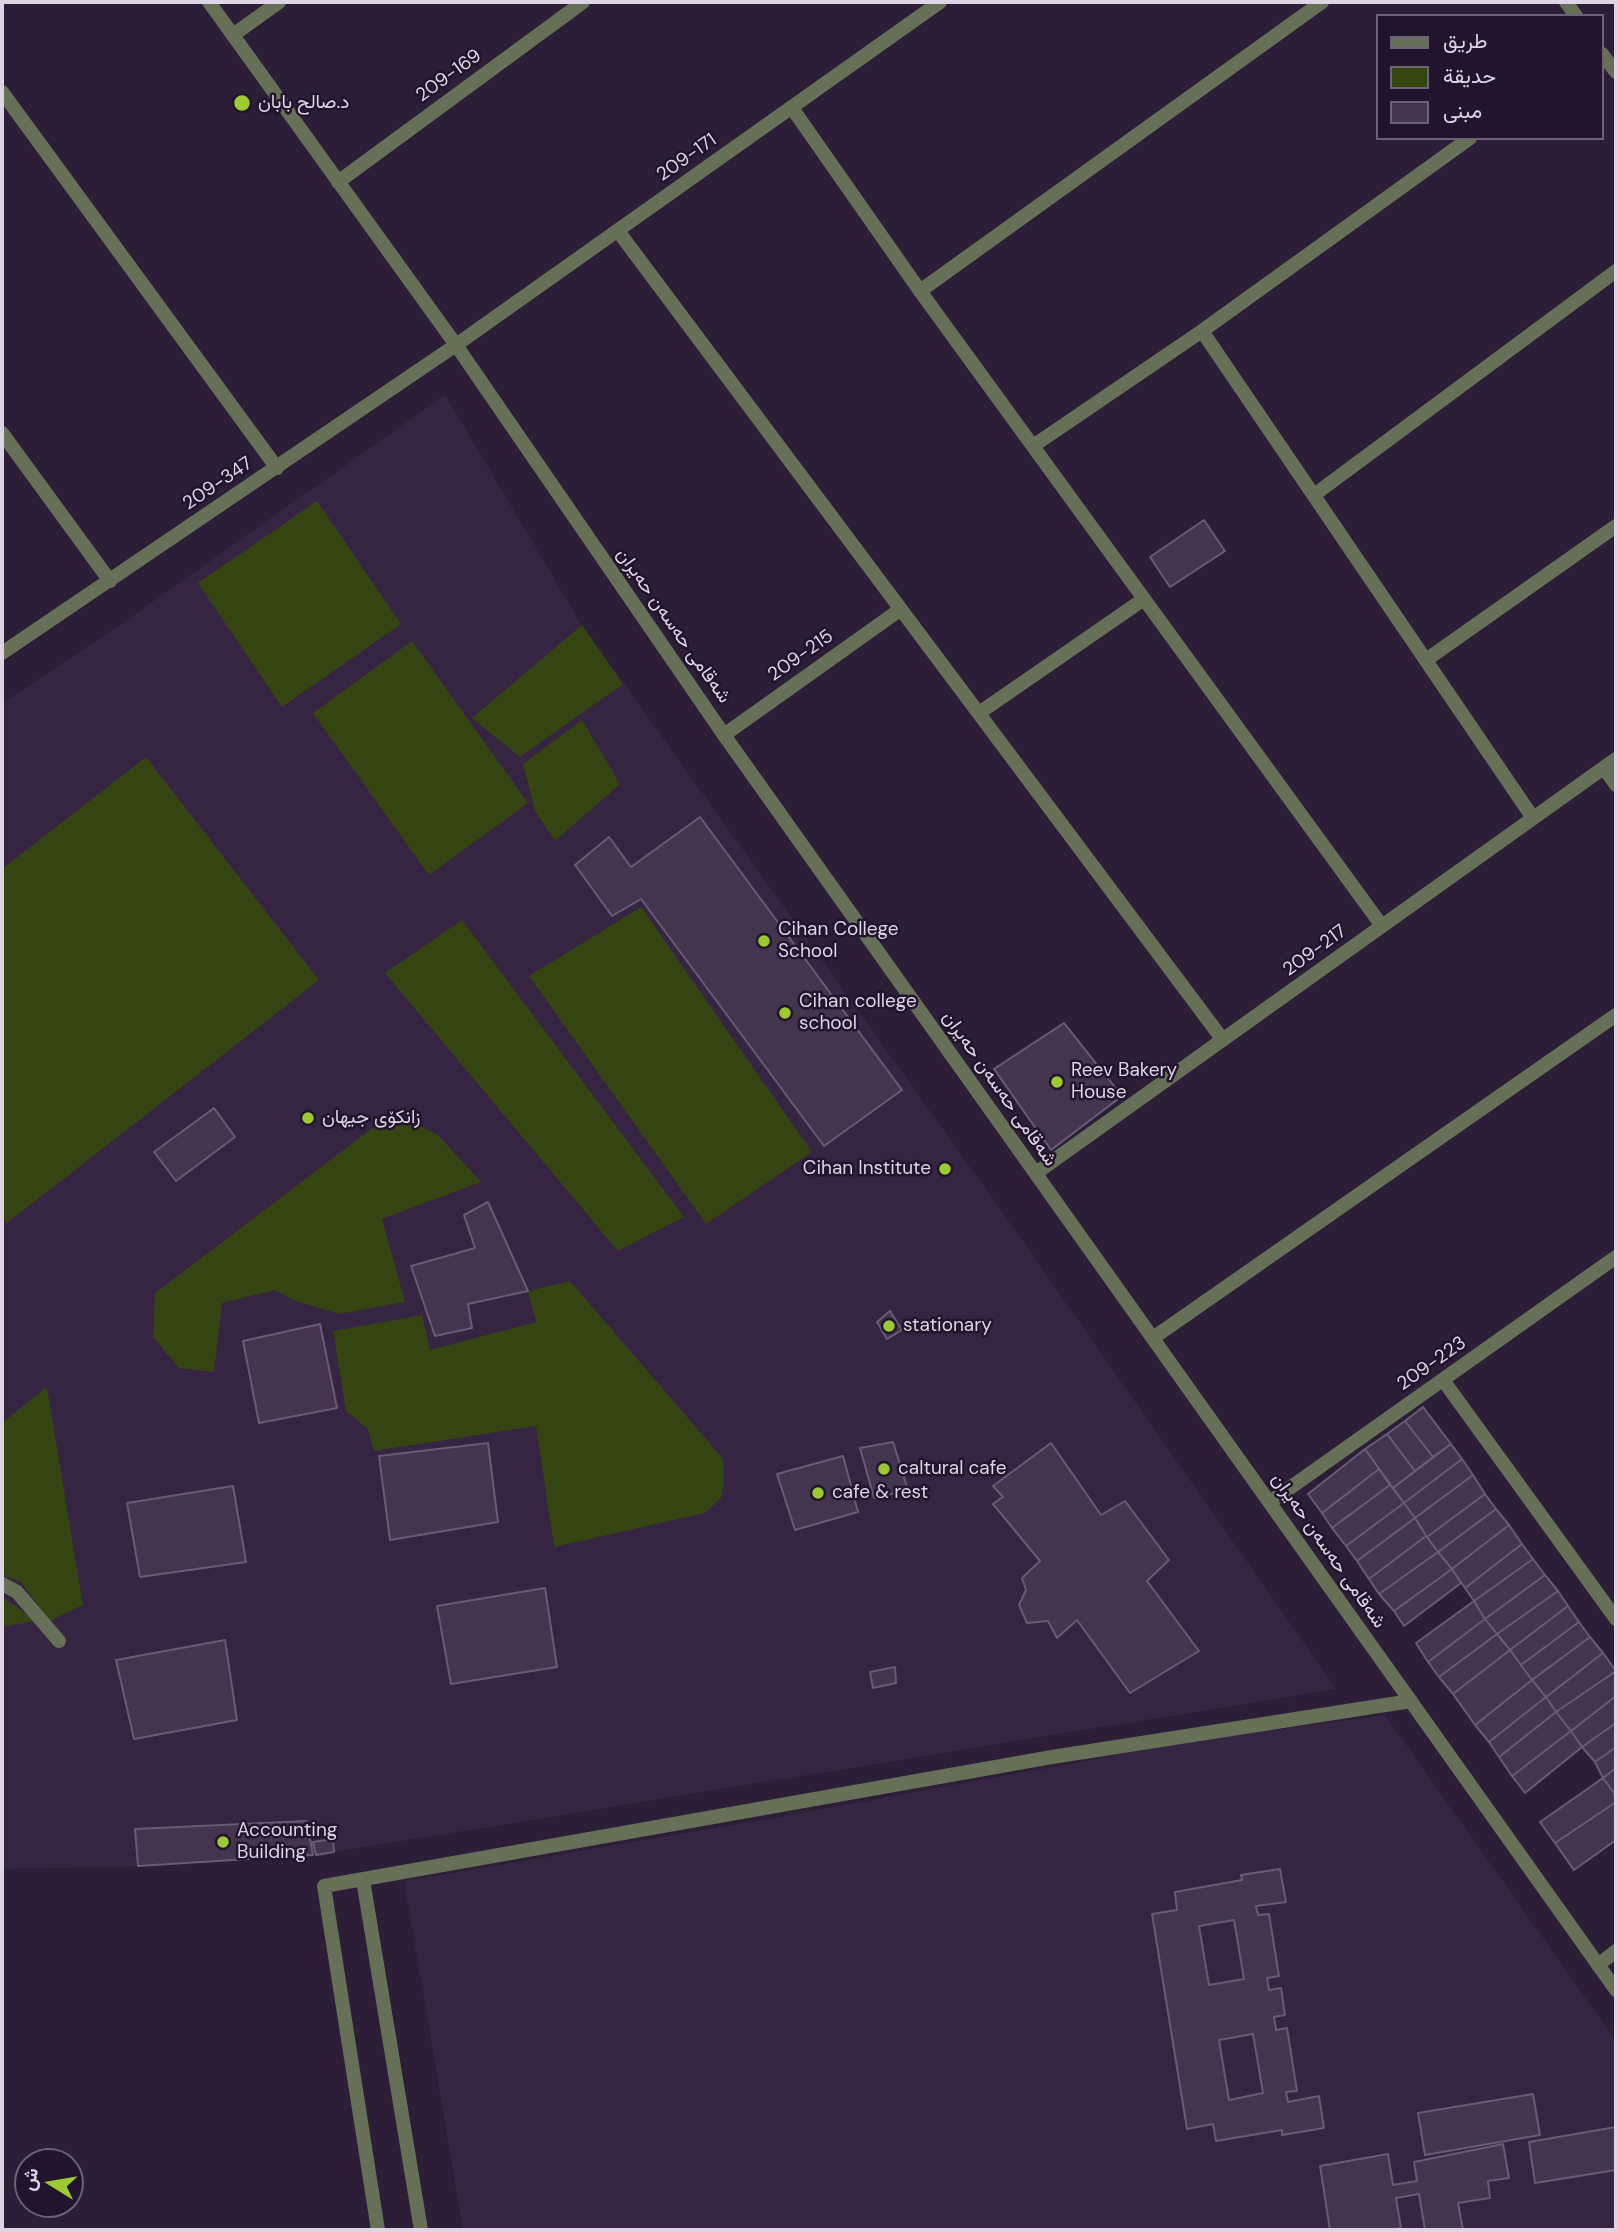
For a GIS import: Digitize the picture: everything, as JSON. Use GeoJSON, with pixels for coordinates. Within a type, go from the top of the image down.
{"type":"FeatureCollection","features":[{"type":"Feature","properties":{"kind":"street","name":"شەقامی حەسەن حەیران"},"geometry":{"type":"LineString","coordinates":[[209,2],[456,345],[724,734],[1616,1990]]}},
{"type":"Feature","properties":{"kind":"street"},"geometry":{"type":"LineString","coordinates":[[233,35],[279,2]]}},
{"type":"Feature","properties":{"kind":"street","name":"209-169"},"geometry":{"type":"LineString","coordinates":[[338,182],[583,2]]}},
{"type":"Feature","properties":{"kind":"street","name":"209-171"},"geometry":{"type":"LineString","coordinates":[[456,345],[940,2]]}},
{"type":"Feature","properties":{"kind":"street"},"geometry":{"type":"LineString","coordinates":[[920,291],[1322,2]]}},
{"type":"Feature","properties":{"kind":"street"},"geometry":{"type":"LineString","coordinates":[[1604,57],[1616,72]]}},
{"type":"Feature","properties":{"kind":"street"},"geometry":{"type":"LineString","coordinates":[[2,92],[276,468]]}},
{"type":"Feature","properties":{"kind":"street"},"geometry":{"type":"LineString","coordinates":[[792,108],[920,291],[1382,926]]}},
{"type":"Feature","properties":{"kind":"street"},"geometry":{"type":"LineString","coordinates":[[1033,446],[1202,331],[1467,140]]}},
{"type":"Feature","properties":{"kind":"street"},"geometry":{"type":"LineString","coordinates":[[618,231],[1223,1040]]}},
{"type":"Feature","properties":{"kind":"street"},"geometry":{"type":"LineString","coordinates":[[1314,495],[1616,271]]}},
{"type":"Feature","properties":{"kind":"street"},"geometry":{"type":"LineString","coordinates":[[1202,331],[1533,818]]}},
{"type":"Feature","properties":{"kind":"street","name":"209-347"},"geometry":{"type":"LineString","coordinates":[[2,653],[456,345]]}},
{"type":"Feature","properties":{"kind":"street"},"geometry":{"type":"LineString","coordinates":[[2,433],[110,580]]}},
{"type":"Feature","properties":{"kind":"street"},"geometry":{"type":"LineString","coordinates":[[1426,660],[1616,526]]}},
{"type":"Feature","properties":{"kind":"street"},"geometry":{"type":"LineString","coordinates":[[979,713],[1144,599]]}},
{"type":"Feature","properties":{"kind":"street","name":"209-215"},"geometry":{"type":"LineString","coordinates":[[724,734],[901,609]]}},
{"type":"Feature","properties":{"kind":"street"},"geometry":{"type":"LineString","coordinates":[[1610,763],[1616,785]]}},
{"type":"Feature","properties":{"kind":"street","name":"209-217"},"geometry":{"type":"LineString","coordinates":[[1036,1173],[1610,763]]}},
{"type":"Feature","properties":{"kind":"street"},"geometry":{"type":"LineString","coordinates":[[1153,1338],[1616,1015]]}},
{"type":"Feature","properties":{"kind":"street","name":"209-223"},"geometry":{"type":"LineString","coordinates":[[1270,1502],[1616,1257]]}},
{"type":"Feature","properties":{"kind":"street"},"geometry":{"type":"LineString","coordinates":[[1443,1380],[1616,1619]]}},
{"type":"Feature","properties":{"kind":"street"},"geometry":{"type":"LineString","coordinates":[[2,1584],[17,1592],[59,1641]]}},
{"type":"Feature","properties":{"kind":"street"},"geometry":{"type":"LineString","coordinates":[[378,2230],[324,1886],[1052,1757],[1411,1701]]}},
{"type":"Feature","properties":{"kind":"street"},"geometry":{"type":"LineString","coordinates":[[363,1880],[421,2230]]}},
{"type":"Feature","properties":{"kind":"street"},"geometry":{"type":"LineString","coordinates":[[1598,1965],[1616,1951]]}},
{"type":"Feature","properties":{"kind":"shaded area","name":"زانکۆی جیھان"},"geometry":{"type":"Polygon","coordinates":[[[445,395],[582,625],[1015,1230],[1336,1689],[316,1855],[138,1866],[2,1869],[2,704],[124,622],[445,395]]]}},
{"type":"Feature","properties":{"kind":"shaded area"},"geometry":{"type":"Polygon","coordinates":[[[1385,1715],[1616,2041],[1616,2230],[463,2230],[404,1881],[773,1818],[1199,1740],[1385,1715]]]}},
{"type":"Feature","properties":{"kind":"green space"},"geometry":{"type":"Polygon","coordinates":[[[317,501],[401,624],[282,707],[198,583],[317,501]]]}},
{"type":"Feature","properties":{"kind":"green space"},"geometry":{"type":"Polygon","coordinates":[[[582,625],[623,684],[520,757],[472,718],[582,625]]]}},
{"type":"Feature","properties":{"kind":"green space"},"geometry":{"type":"Polygon","coordinates":[[[412,641],[528,803],[429,875],[313,713],[412,641]]]}},
{"type":"Feature","properties":{"kind":"green space"},"geometry":{"type":"Polygon","coordinates":[[[582,720],[620,784],[555,841],[535,811],[523,764],[582,720]]]}},
{"type":"Feature","properties":{"kind":"green space"},"geometry":{"type":"Polygon","coordinates":[[[146,757],[319,980],[7,1223],[2,1216],[2,869],[146,757]]]}},
{"type":"Feature","properties":{"kind":"green space"},"geometry":{"type":"Polygon","coordinates":[[[641,907],[812,1152],[706,1224],[529,976],[641,907]]]}},
{"type":"Feature","properties":{"kind":"green space"},"geometry":{"type":"Polygon","coordinates":[[[462,920],[684,1217],[618,1251],[385,973],[462,920]]]}},
{"type":"Feature","properties":{"kind":"green space"},"geometry":{"type":"Polygon","coordinates":[[[387,1117],[412,1122],[438,1135],[481,1182],[382,1219],[405,1302],[339,1314],[293,1300],[275,1290],[222,1303],[214,1372],[179,1368],[153,1337],[155,1293],[387,1117]]]}},
{"type":"Feature","properties":{"kind":"green space"},"geometry":{"type":"Polygon","coordinates":[[[570,1281],[723,1459],[724,1482],[721,1498],[705,1513],[554,1547],[536,1426],[374,1451],[368,1429],[346,1411],[333,1331],[422,1315],[430,1350],[536,1322],[528,1291],[570,1281]]]}},
{"type":"Feature","properties":{"kind":"green space"},"geometry":{"type":"Polygon","coordinates":[[[47,1387],[83,1605],[50,1621],[21,1582],[2,1575],[2,1423],[47,1387]]]}},
{"type":"Feature","properties":{"kind":"green space"},"geometry":{"type":"Polygon","coordinates":[[[2,1597],[36,1621],[2,1627],[2,1597]]]}},
{"type":"Feature","properties":{"kind":"building"},"geometry":{"type":"Polygon","coordinates":[[[1204,520],[1225,551],[1170,587],[1150,557],[1204,520]]]}},
{"type":"Feature","properties":{"kind":"building","name":"Cihan college school"},"geometry":{"type":"Polygon","coordinates":[[[700,817],[902,1090],[824,1146],[641,899],[612,916],[575,865],[609,837],[631,867],[700,817]]]}},
{"type":"Feature","properties":{"kind":"building","name":"Reev Bakery House"},"geometry":{"type":"Polygon","coordinates":[[[1064,1023],[1122,1096],[1051,1150],[994,1069],[1064,1023]]]}},
{"type":"Feature","properties":{"kind":"building"},"geometry":{"type":"Polygon","coordinates":[[[214,1108],[235,1137],[176,1181],[154,1152],[214,1108]]]}},
{"type":"Feature","properties":{"kind":"building"},"geometry":{"type":"Polygon","coordinates":[[[488,1202],[528,1291],[468,1304],[472,1328],[435,1336],[411,1266],[475,1248],[464,1215],[488,1202]]]}},
{"type":"Feature","properties":{"kind":"building","name":"stationary"},"geometry":{"type":"Polygon","coordinates":[[[890,1311],[902,1330],[887,1339],[877,1322],[890,1311]]]}},
{"type":"Feature","properties":{"kind":"building"},"geometry":{"type":"Polygon","coordinates":[[[320,1324],[337,1408],[259,1423],[243,1341],[320,1324]]]}},
{"type":"Feature","properties":{"kind":"building"},"geometry":{"type":"Polygon","coordinates":[[[1423,1407],[1451,1444],[1433,1457],[1405,1421],[1423,1407]]]}},
{"type":"Feature","properties":{"kind":"building"},"geometry":{"type":"Polygon","coordinates":[[[1405,1421],[1433,1457],[1415,1471],[1387,1434],[1405,1421]]]}},
{"type":"Feature","properties":{"kind":"building"},"geometry":{"type":"Polygon","coordinates":[[[1387,1434],[1415,1471],[1393,1488],[1365,1449],[1387,1434]]]}},
{"type":"Feature","properties":{"kind":"building","name":"caltural cafe"},"geometry":{"type":"Polygon","coordinates":[[[893,1442],[908,1490],[874,1498],[860,1448],[893,1442]]]}},
{"type":"Feature","properties":{"kind":"building"},"geometry":{"type":"Polygon","coordinates":[[[488,1443],[498,1522],[390,1540],[379,1456],[488,1443]]]}},
{"type":"Feature","properties":{"kind":"building"},"geometry":{"type":"Polygon","coordinates":[[[1051,1443],[1101,1515],[1125,1501],[1169,1560],[1147,1581],[1199,1651],[1130,1693],[1077,1620],[1057,1638],[1048,1621],[1027,1623],[1019,1605],[1026,1590],[1022,1578],[1040,1561],[993,1504],[1003,1497],[993,1486],[1051,1443]]]}},
{"type":"Feature","properties":{"kind":"building"},"geometry":{"type":"Polygon","coordinates":[[[1451,1444],[1462,1459],[1404,1503],[1393,1488],[1451,1444]]]}},
{"type":"Feature","properties":{"kind":"building"},"geometry":{"type":"Polygon","coordinates":[[[1365,1449],[1379,1469],[1322,1513],[1308,1494],[1365,1449]]]}},
{"type":"Feature","properties":{"kind":"building","name":"cafe & rest"},"geometry":{"type":"Polygon","coordinates":[[[843,1456],[858,1512],[795,1530],[777,1474],[843,1456]]]}},
{"type":"Feature","properties":{"kind":"building"},"geometry":{"type":"Polygon","coordinates":[[[1462,1459],[1473,1475],[1415,1518],[1404,1503],[1462,1459]]]}},
{"type":"Feature","properties":{"kind":"building"},"geometry":{"type":"Polygon","coordinates":[[[1379,1469],[1390,1485],[1332,1528],[1322,1513],[1379,1469]]]}},
{"type":"Feature","properties":{"kind":"building"},"geometry":{"type":"Polygon","coordinates":[[[1473,1475],[1485,1494],[1427,1537],[1415,1518],[1473,1475]]]}},
{"type":"Feature","properties":{"kind":"building"},"geometry":{"type":"Polygon","coordinates":[[[1390,1485],[1404,1503],[1346,1546],[1332,1528],[1390,1485]]]}},
{"type":"Feature","properties":{"kind":"building"},"geometry":{"type":"Polygon","coordinates":[[[233,1486],[246,1562],[140,1577],[127,1503],[233,1486]]]}},
{"type":"Feature","properties":{"kind":"building"},"geometry":{"type":"Polygon","coordinates":[[[1485,1494],[1496,1509],[1438,1552],[1427,1537],[1485,1494]]]}},
{"type":"Feature","properties":{"kind":"building"},"geometry":{"type":"Polygon","coordinates":[[[1404,1503],[1415,1518],[1357,1561],[1346,1546],[1404,1503]]]}},
{"type":"Feature","properties":{"kind":"building"},"geometry":{"type":"Polygon","coordinates":[[[1496,1509],[1509,1525],[1452,1569],[1438,1552],[1496,1509]]]}},
{"type":"Feature","properties":{"kind":"building"},"geometry":{"type":"Polygon","coordinates":[[[1415,1518],[1426,1536],[1369,1579],[1357,1561],[1415,1518]]]}},
{"type":"Feature","properties":{"kind":"building"},"geometry":{"type":"Polygon","coordinates":[[[1509,1525],[1522,1544],[1465,1588],[1452,1569],[1509,1525]]]}},
{"type":"Feature","properties":{"kind":"building"},"geometry":{"type":"Polygon","coordinates":[[[1426,1536],[1438,1552],[1379,1594],[1369,1579],[1426,1536]]]}},
{"type":"Feature","properties":{"kind":"building"},"geometry":{"type":"Polygon","coordinates":[[[1522,1544],[1533,1559],[1474,1601],[1465,1588],[1522,1544]]]}},
{"type":"Feature","properties":{"kind":"building"},"geometry":{"type":"Polygon","coordinates":[[[1438,1552],[1452,1569],[1394,1611],[1379,1594],[1438,1552]]]}},
{"type":"Feature","properties":{"kind":"building"},"geometry":{"type":"Polygon","coordinates":[[[1533,1559],[1545,1575],[1485,1619],[1474,1601],[1533,1559]]]}},
{"type":"Feature","properties":{"kind":"building"},"geometry":{"type":"Polygon","coordinates":[[[1452,1569],[1461,1583],[1404,1626],[1394,1611],[1452,1569]]]}},
{"type":"Feature","properties":{"kind":"building"},"geometry":{"type":"Polygon","coordinates":[[[1545,1575],[1558,1591],[1497,1634],[1485,1619],[1545,1575]]]}},
{"type":"Feature","properties":{"kind":"building"},"geometry":{"type":"Polygon","coordinates":[[[545,1588],[557,1667],[451,1684],[437,1606],[545,1588]]]}},
{"type":"Feature","properties":{"kind":"building"},"geometry":{"type":"Polygon","coordinates":[[[1558,1591],[1568,1606],[1510,1650],[1497,1634],[1558,1591]]]}},
{"type":"Feature","properties":{"kind":"building"},"geometry":{"type":"Polygon","coordinates":[[[1474,1601],[1485,1619],[1428,1662],[1416,1643],[1474,1601]]]}},
{"type":"Feature","properties":{"kind":"building"},"geometry":{"type":"Polygon","coordinates":[[[1568,1606],[1579,1622],[1521,1665],[1510,1650],[1568,1606]]]}},
{"type":"Feature","properties":{"kind":"building"},"geometry":{"type":"Polygon","coordinates":[[[1485,1619],[1497,1634],[1439,1677],[1428,1662],[1485,1619]]]}},
{"type":"Feature","properties":{"kind":"building"},"geometry":{"type":"Polygon","coordinates":[[[1579,1622],[1590,1637],[1532,1680],[1521,1665],[1579,1622]]]}},
{"type":"Feature","properties":{"kind":"building"},"geometry":{"type":"Polygon","coordinates":[[[1497,1634],[1510,1650],[1453,1694],[1439,1677],[1497,1634]]]}},
{"type":"Feature","properties":{"kind":"building"},"geometry":{"type":"Polygon","coordinates":[[[1590,1637],[1603,1653],[1546,1697],[1532,1680],[1590,1637]]]}},
{"type":"Feature","properties":{"kind":"building"},"geometry":{"type":"Polygon","coordinates":[[[225,1640],[237,1720],[134,1739],[116,1660],[225,1640]]]}},
{"type":"Feature","properties":{"kind":"building"},"geometry":{"type":"Polygon","coordinates":[[[1510,1650],[1532,1680],[1475,1725],[1453,1694],[1510,1650]]]}},
{"type":"Feature","properties":{"kind":"building"},"geometry":{"type":"Polygon","coordinates":[[[1603,1653],[1616,1671],[1556,1712],[1546,1697],[1603,1653]]]}},
{"type":"Feature","properties":{"kind":"building"},"geometry":{"type":"Polygon","coordinates":[[[895,1667],[896,1683],[873,1688],[870,1672],[895,1667]]]}},
{"type":"Feature","properties":{"kind":"building"},"geometry":{"type":"Polygon","coordinates":[[[1616,1671],[1616,1696],[1571,1731],[1556,1712],[1616,1671]]]}},
{"type":"Feature","properties":{"kind":"building"},"geometry":{"type":"Polygon","coordinates":[[[1532,1680],[1546,1697],[1489,1742],[1475,1725],[1532,1680]]]}},
{"type":"Feature","properties":{"kind":"building"},"geometry":{"type":"Polygon","coordinates":[[[1616,1696],[1616,1723],[1582,1747],[1571,1731],[1616,1696]]]}},
{"type":"Feature","properties":{"kind":"building"},"geometry":{"type":"Polygon","coordinates":[[[1546,1697],[1556,1712],[1499,1757],[1489,1742],[1546,1697]]]}},
{"type":"Feature","properties":{"kind":"building"},"geometry":{"type":"Polygon","coordinates":[[[1556,1712],[1571,1731],[1512,1776],[1499,1757],[1556,1712]]]}},
{"type":"Feature","properties":{"kind":"building"},"geometry":{"type":"Polygon","coordinates":[[[1616,1723],[1616,1747],[1595,1762],[1582,1747],[1616,1723]]]}},
{"type":"Feature","properties":{"kind":"building"},"geometry":{"type":"Polygon","coordinates":[[[1571,1731],[1582,1747],[1525,1793],[1512,1776],[1571,1731]]]}},
{"type":"Feature","properties":{"kind":"building"},"geometry":{"type":"Polygon","coordinates":[[[1616,1747],[1616,1768],[1603,1778],[1595,1762],[1616,1747]]]}},
{"type":"Feature","properties":{"kind":"building"},"geometry":{"type":"Polygon","coordinates":[[[1616,1768],[1616,1792],[1614,1793],[1603,1778],[1616,1768]]]}},
{"type":"Feature","properties":{"kind":"building"},"geometry":{"type":"Polygon","coordinates":[[[1603,1778],[1614,1793],[1616,1802],[1555,1843],[1540,1822],[1603,1778]]]}},
{"type":"Feature","properties":{"kind":"building"},"geometry":{"type":"Polygon","coordinates":[[[1616,1802],[1616,1840],[1574,1870],[1555,1843],[1616,1802]]]}},
{"type":"Feature","properties":{"kind":"building","name":"Accounting Building"},"geometry":{"type":"Polygon","coordinates":[[[307,1821],[313,1855],[138,1866],[135,1829],[307,1821]]]}},
{"type":"Feature","properties":{"kind":"building"},"geometry":{"type":"Polygon","coordinates":[[[333,1839],[334,1852],[316,1855],[313,1842],[333,1839]]]}},
{"type":"Feature","properties":{"kind":"building"},"geometry":{"type":"Polygon","coordinates":[[[1280,1869],[1286,1902],[1256,1906],[1258,1915],[1269,1914],[1279,1976],[1267,1978],[1269,1990],[1281,1988],[1285,2015],[1274,2017],[1276,2030],[1287,2028],[1297,2091],[1286,2092],[1288,2102],[1319,2096],[1324,2128],[1282,2135],[1282,2130],[1216,2141],[1213,2124],[1187,2129],[1152,1914],[1177,1910],[1175,1892],[1242,1880],[1241,1875],[1280,1869]],[[1234,1920],[1199,1926],[1209,1985],[1244,1979],[1234,1920]],[[1253,2034],[1219,2040],[1229,2100],[1263,2093],[1253,2034]]]}},
{"type":"Feature","properties":{"kind":"building"},"geometry":{"type":"Polygon","coordinates":[[[1533,2094],[1540,2135],[1425,2155],[1418,2113],[1533,2094]]]}},
{"type":"Feature","properties":{"kind":"building"},"geometry":{"type":"Polygon","coordinates":[[[1616,2127],[1616,2170],[1535,2183],[1529,2142],[1616,2127]]]}},
{"type":"Feature","properties":{"kind":"building"},"geometry":{"type":"Polygon","coordinates":[[[1503,2144],[1509,2178],[1488,2181],[1490,2198],[1458,2203],[1463,2230],[1425,2230],[1419,2194],[1396,2198],[1401,2228],[1330,2230],[1320,2166],[1388,2154],[1393,2185],[1417,2181],[1414,2162],[1503,2144]]]}},
{"type":"Feature","properties":{"kind":"place","name":"د.صالح بابان"},"geometry":{"type":"Point","coordinates":[242,103]}},
{"type":"Feature","properties":{"kind":"place","name":"Cihan College School"},"geometry":{"type":"Point","coordinates":[764,941]}},
{"type":"Feature","properties":{"kind":"place","name":"Cihan college school"},"geometry":{"type":"Point","coordinates":[785,1013]}},
{"type":"Feature","properties":{"kind":"place","name":"Reev Bakery House"},"geometry":{"type":"Point","coordinates":[1057,1082]}},
{"type":"Feature","properties":{"kind":"place","name":"زانکۆی جیھان"},"geometry":{"type":"Point","coordinates":[308,1118]}},
{"type":"Feature","properties":{"kind":"place","name":"Cihan Institute"},"geometry":{"type":"Point","coordinates":[945,1169]}},
{"type":"Feature","properties":{"kind":"place","name":"stationary"},"geometry":{"type":"Point","coordinates":[889,1326]}},
{"type":"Feature","properties":{"kind":"place","name":"caltural cafe"},"geometry":{"type":"Point","coordinates":[884,1469]}},
{"type":"Feature","properties":{"kind":"place","name":"cafe & rest"},"geometry":{"type":"Point","coordinates":[818,1493]}},
{"type":"Feature","properties":{"kind":"place","name":"Accounting Building"},"geometry":{"type":"Point","coordinates":[223,1842]}}]}
